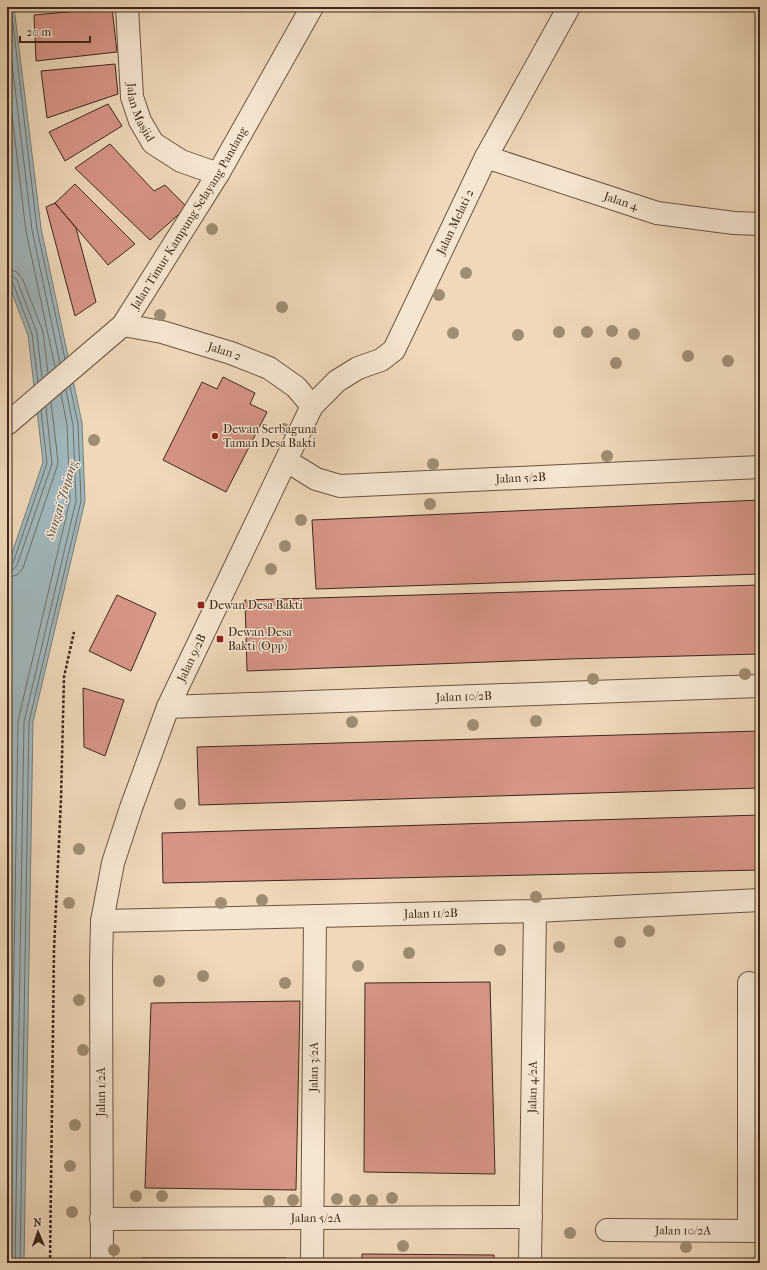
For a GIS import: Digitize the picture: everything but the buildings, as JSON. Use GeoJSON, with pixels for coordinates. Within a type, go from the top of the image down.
{"type":"FeatureCollection","features":[{"type":"Feature","properties":{"kind":"street","name":"Jalan Masjid"},"geometry":{"type":"LineString","coordinates":[[127,7],[132,97],[140,121],[153,143],[181,161],[218,174]]}},
{"type":"Feature","properties":{"kind":"street","name":"Jalan Timur Kampung Selayang Pandang"},"geometry":{"type":"LineString","coordinates":[[7,424],[123,324],[218,174],[312,7]]}},
{"type":"Feature","properties":{"kind":"street","name":"Jalan Melati 2"},"geometry":{"type":"LineString","coordinates":[[312,406],[337,381],[358,368],[381,360],[394,350],[486,157],[569,7]]}},
{"type":"Feature","properties":{"kind":"street","name":"Jalan 4"},"geometry":{"type":"LineString","coordinates":[[486,157],[657,213],[734,223],[760,224]]}},
{"type":"Feature","properties":{"kind":"street","name":"Jalan 2"},"geometry":{"type":"LineString","coordinates":[[123,324],[162,332],[269,368],[296,387],[312,406]]}},
{"type":"Feature","properties":{"kind":"street","name":"Jalan 9/2B"},"geometry":{"type":"LineString","coordinates":[[102,922],[113,863],[131,808],[168,707],[312,406]]}},
{"type":"Feature","properties":{"kind":"street","name":"Jalan 5/2B"},"geometry":{"type":"LineString","coordinates":[[286,461],[316,479],[340,486],[760,467]]}},
{"type":"Feature","properties":{"kind":"street","name":"Jalan 10/2B"},"geometry":{"type":"LineString","coordinates":[[168,707],[760,686]]}},
{"type":"Feature","properties":{"kind":"street","name":"Jalan 11/2B"},"geometry":{"type":"LineString","coordinates":[[102,922],[535,911],[760,900]]}},
{"type":"Feature","properties":{"kind":"street","name":"Jalan 4/2A"},"geometry":{"type":"LineString","coordinates":[[530,1263],[535,911]]}},
{"type":"Feature","properties":{"kind":"street","name":"Jalan 3/2A"},"geometry":{"type":"LineString","coordinates":[[312,1263],[315,916]]}},
{"type":"Feature","properties":{"kind":"street","name":"Jalan 1/2A"},"geometry":{"type":"LineString","coordinates":[[102,922],[102,1263]]}},
{"type":"Feature","properties":{"kind":"street"},"geometry":{"type":"LineString","coordinates":[[749,983],[755,1231]]}},
{"type":"Feature","properties":{"kind":"street","name":"Jalan 5/2A"},"geometry":{"type":"LineString","coordinates":[[101,1219],[531,1217]]}},
{"type":"Feature","properties":{"kind":"street","name":"Jalan 10/2A"},"geometry":{"type":"LineString","coordinates":[[607,1230],[755,1231]]}},
{"type":"Feature","properties":{"kind":"path"},"geometry":{"type":"LineString","coordinates":[[50,1263],[54,950],[61,798],[64,678],[74,632]]}},
{"type":"Feature","properties":{"kind":"water","name":"Sungai Jinjang"},"geometry":{"type":"Polygon","coordinates":[[[7,7],[14,7],[41,228],[82,423],[85,501],[33,722],[24,1263],[7,1263],[7,568],[43,462],[28,335],[7,280],[7,7]]]}},
{"type":"Feature","properties":{"kind":"place","name":"Dewan Serbaguna Taman Desa Bakti"},"geometry":{"type":"Point","coordinates":[215,436]}},
{"type":"Feature","properties":{"kind":"place","name":"Dewan Desa Bakti"},"geometry":{"type":"Point","coordinates":[201,605]}},
{"type":"Feature","properties":{"kind":"place","name":"Dewan Desa Bakti (Opp)"},"geometry":{"type":"Point","coordinates":[220,639]}}]}
